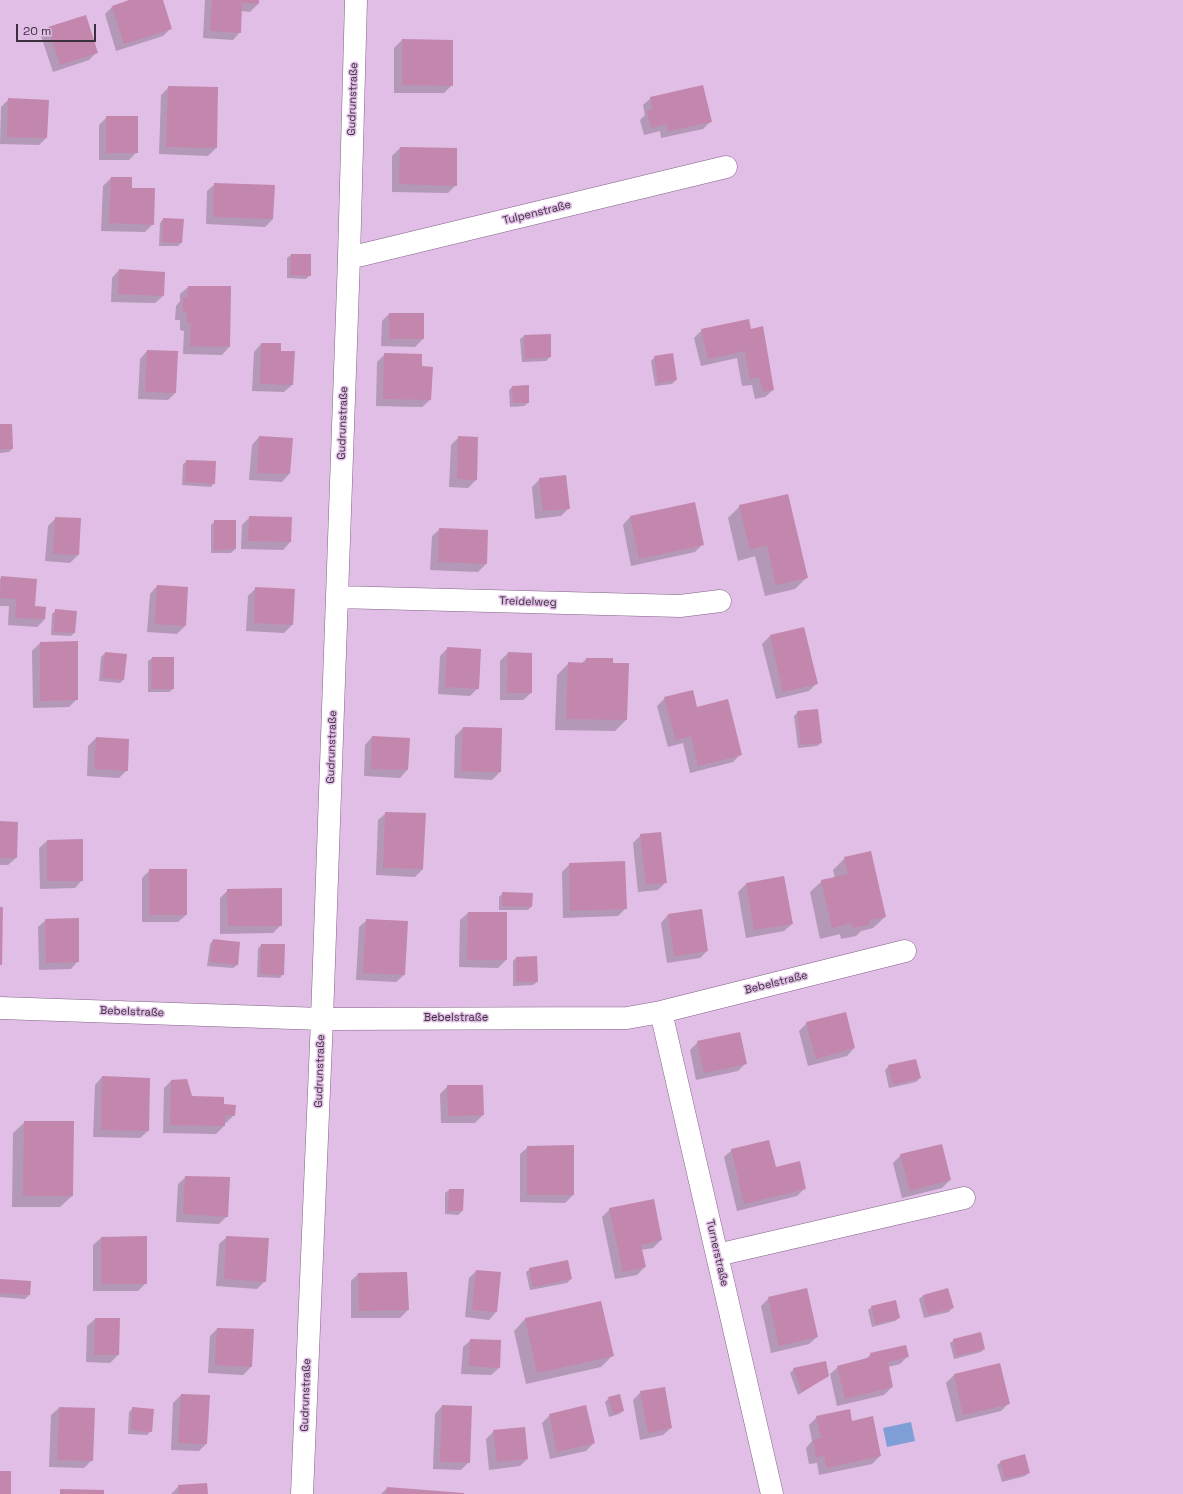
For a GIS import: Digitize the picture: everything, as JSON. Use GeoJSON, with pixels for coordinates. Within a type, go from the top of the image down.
{"type":"FeatureCollection","features":[{"type":"Feature","properties":{"kind":"street","name":"Gudrunstraße"},"geometry":{"type":"LineString","coordinates":[[302,1494],[322,1019],[349,258],[356,0]]}},
{"type":"Feature","properties":{"kind":"street","name":"Tulpenstraße"},"geometry":{"type":"LineString","coordinates":[[349,258],[726,167]]}},
{"type":"Feature","properties":{"kind":"street","name":"Treidelweg"},"geometry":{"type":"LineString","coordinates":[[337,597],[680,606],[720,601]]}},
{"type":"Feature","properties":{"kind":"street","name":"Bebelstraße"},"geometry":{"type":"LineString","coordinates":[[0,1008],[322,1019],[627,1018],[661,1012],[905,951]]}},
{"type":"Feature","properties":{"kind":"street","name":"Turnerstraße"},"geometry":{"type":"LineString","coordinates":[[661,1012],[772,1494]]}},
{"type":"Feature","properties":{"kind":"street"},"geometry":{"type":"LineString","coordinates":[[717,1255],[964,1198]]}},
{"type":"Feature","properties":{"kind":"water"},"geometry":{"type":"Polygon","coordinates":[[[911,1422],[915,1441],[887,1447],[883,1428],[911,1422]]]}},
{"type":"Feature","properties":{"kind":"building"},"geometry":{"type":"Polygon","coordinates":[[[129,0],[163,0],[172,29],[124,44],[112,6],[129,0]]]}},
{"type":"Feature","properties":{"kind":"building"},"geometry":{"type":"Polygon","coordinates":[[[212,0],[259,0],[259,4],[242,3],[241,33],[210,31],[212,0]]]}},
{"type":"Feature","properties":{"kind":"building"},"geometry":{"type":"Polygon","coordinates":[[[86,15],[98,53],[60,65],[48,27],[86,15]]]}},
{"type":"Feature","properties":{"kind":"building"},"geometry":{"type":"Polygon","coordinates":[[[402,39],[453,40],[453,86],[402,85],[402,39]]]}},
{"type":"Feature","properties":{"kind":"building"},"geometry":{"type":"Polygon","coordinates":[[[703,85],[712,122],[668,131],[667,124],[651,128],[647,111],[653,109],[650,97],[703,85]]]}},
{"type":"Feature","properties":{"kind":"building"},"geometry":{"type":"Polygon","coordinates":[[[168,86],[218,87],[217,148],[166,147],[168,86]]]}},
{"type":"Feature","properties":{"kind":"building"},"geometry":{"type":"Polygon","coordinates":[[[8,98],[49,100],[47,138],[7,137],[8,98]]]}},
{"type":"Feature","properties":{"kind":"building"},"geometry":{"type":"Polygon","coordinates":[[[106,116],[138,116],[138,153],[106,153],[106,116]]]}},
{"type":"Feature","properties":{"kind":"building"},"geometry":{"type":"Polygon","coordinates":[[[400,147],[457,148],[457,186],[399,184],[400,147]]]}},
{"type":"Feature","properties":{"kind":"building"},"geometry":{"type":"Polygon","coordinates":[[[111,177],[132,177],[132,188],[155,188],[154,225],[109,223],[111,177]]]}},
{"type":"Feature","properties":{"kind":"building"},"geometry":{"type":"Polygon","coordinates":[[[214,183],[275,185],[273,219],[213,217],[214,183]]]}},
{"type":"Feature","properties":{"kind":"building"},"geometry":{"type":"Polygon","coordinates":[[[163,218],[184,219],[182,243],[162,242],[163,218]]]}},
{"type":"Feature","properties":{"kind":"building"},"geometry":{"type":"Polygon","coordinates":[[[291,254],[311,254],[311,276],[290,275],[291,254]]]}},
{"type":"Feature","properties":{"kind":"building"},"geometry":{"type":"Polygon","coordinates":[[[119,269],[165,272],[164,296],[118,294],[119,269]]]}},
{"type":"Feature","properties":{"kind":"building"},"geometry":{"type":"Polygon","coordinates":[[[188,286],[231,286],[230,347],[190,346],[191,323],[187,323],[187,312],[183,312],[183,297],[188,297],[188,286]]]}},
{"type":"Feature","properties":{"kind":"building"},"geometry":{"type":"Polygon","coordinates":[[[389,313],[424,313],[424,339],[389,339],[389,313]]]}},
{"type":"Feature","properties":{"kind":"building"},"geometry":{"type":"Polygon","coordinates":[[[749,319],[751,329],[763,326],[774,390],[763,392],[759,377],[750,379],[745,351],[708,359],[701,329],[749,319]]]}},
{"type":"Feature","properties":{"kind":"building"},"geometry":{"type":"Polygon","coordinates":[[[551,334],[551,357],[525,359],[524,335],[551,334]]]}},
{"type":"Feature","properties":{"kind":"building"},"geometry":{"type":"Polygon","coordinates":[[[261,343],[281,343],[281,351],[295,351],[293,385],[260,384],[261,343]]]}},
{"type":"Feature","properties":{"kind":"building"},"geometry":{"type":"Polygon","coordinates":[[[147,350],[178,351],[176,393],[145,392],[147,350]]]}},
{"type":"Feature","properties":{"kind":"building"},"geometry":{"type":"Polygon","coordinates":[[[384,353],[422,354],[422,366],[433,367],[431,400],[383,399],[384,353]]]}},
{"type":"Feature","properties":{"kind":"building"},"geometry":{"type":"Polygon","coordinates":[[[673,353],[677,380],[658,383],[654,356],[673,353]]]}},
{"type":"Feature","properties":{"kind":"building"},"geometry":{"type":"Polygon","coordinates":[[[529,385],[529,403],[513,403],[512,386],[529,385]]]}},
{"type":"Feature","properties":{"kind":"building"},"geometry":{"type":"Polygon","coordinates":[[[0,424],[12,424],[13,449],[0,449],[0,424]]]}},
{"type":"Feature","properties":{"kind":"building"},"geometry":{"type":"Polygon","coordinates":[[[259,436],[293,438],[290,474],[257,473],[259,436]]]}},
{"type":"Feature","properties":{"kind":"building"},"geometry":{"type":"Polygon","coordinates":[[[458,436],[478,437],[477,480],[457,479],[458,436]]]}},
{"type":"Feature","properties":{"kind":"building"},"geometry":{"type":"Polygon","coordinates":[[[186,460],[216,461],[215,484],[185,482],[186,460]]]}},
{"type":"Feature","properties":{"kind":"building"},"geometry":{"type":"Polygon","coordinates":[[[566,475],[570,509],[543,511],[539,478],[566,475]]]}},
{"type":"Feature","properties":{"kind":"building"},"geometry":{"type":"Polygon","coordinates":[[[788,494],[808,578],[776,585],[767,545],[750,550],[739,505],[788,494]]]}},
{"type":"Feature","properties":{"kind":"building"},"geometry":{"type":"Polygon","coordinates":[[[695,502],[704,545],[639,559],[630,516],[695,502]]]}},
{"type":"Feature","properties":{"kind":"building"},"geometry":{"type":"Polygon","coordinates":[[[249,516],[292,517],[291,542],[248,541],[249,516]]]}},
{"type":"Feature","properties":{"kind":"building"},"geometry":{"type":"Polygon","coordinates":[[[55,517],[81,518],[79,555],[53,554],[55,517]]]}},
{"type":"Feature","properties":{"kind":"building"},"geometry":{"type":"Polygon","coordinates":[[[214,520],[236,520],[236,549],[214,550],[214,520]]]}},
{"type":"Feature","properties":{"kind":"building"},"geometry":{"type":"Polygon","coordinates":[[[439,528],[488,530],[487,564],[438,562],[439,528]]]}},
{"type":"Feature","properties":{"kind":"building"},"geometry":{"type":"Polygon","coordinates":[[[1,576],[37,579],[35,606],[46,607],[45,619],[15,618],[16,599],[0,598],[1,576]]]}},
{"type":"Feature","properties":{"kind":"building"},"geometry":{"type":"Polygon","coordinates":[[[157,585],[188,587],[186,626],[155,624],[157,585]]]}},
{"type":"Feature","properties":{"kind":"building"},"geometry":{"type":"Polygon","coordinates":[[[255,587],[295,589],[293,625],[254,623],[255,587]]]}},
{"type":"Feature","properties":{"kind":"building"},"geometry":{"type":"Polygon","coordinates":[[[55,609],[77,611],[75,633],[54,632],[55,609]]]}},
{"type":"Feature","properties":{"kind":"building"},"geometry":{"type":"Polygon","coordinates":[[[804,627],[818,684],[783,692],[770,635],[804,627]]]}},
{"type":"Feature","properties":{"kind":"building"},"geometry":{"type":"Polygon","coordinates":[[[78,641],[78,700],[40,701],[40,642],[78,641]]]}},
{"type":"Feature","properties":{"kind":"building"},"geometry":{"type":"Polygon","coordinates":[[[447,647],[481,649],[479,689],[445,687],[447,647]]]}},
{"type":"Feature","properties":{"kind":"building"},"geometry":{"type":"Polygon","coordinates":[[[105,652],[127,654],[124,680],[102,678],[105,652]]]}},
{"type":"Feature","properties":{"kind":"building"},"geometry":{"type":"Polygon","coordinates":[[[508,652],[532,653],[532,693],[507,693],[508,652]]]}},
{"type":"Feature","properties":{"kind":"building"},"geometry":{"type":"Polygon","coordinates":[[[152,657],[174,657],[174,689],[151,689],[152,657]]]}},
{"type":"Feature","properties":{"kind":"building"},"geometry":{"type":"Polygon","coordinates":[[[586,658],[613,658],[613,663],[629,663],[627,720],[566,719],[568,662],[586,663],[586,658]]]}},
{"type":"Feature","properties":{"kind":"building"},"geometry":{"type":"Polygon","coordinates":[[[693,690],[697,707],[728,699],[742,755],[698,766],[691,736],[676,740],[664,697],[693,690]]]}},
{"type":"Feature","properties":{"kind":"building"},"geometry":{"type":"Polygon","coordinates":[[[818,709],[822,743],[801,745],[797,711],[818,709]]]}},
{"type":"Feature","properties":{"kind":"building"},"geometry":{"type":"Polygon","coordinates":[[[463,727],[502,728],[501,772],[461,771],[463,727]]]}},
{"type":"Feature","properties":{"kind":"building"},"geometry":{"type":"Polygon","coordinates":[[[372,736],[410,738],[408,770],[371,769],[372,736]]]}},
{"type":"Feature","properties":{"kind":"building"},"geometry":{"type":"Polygon","coordinates":[[[96,737],[129,739],[128,771],[94,769],[96,737]]]}},
{"type":"Feature","properties":{"kind":"building"},"geometry":{"type":"Polygon","coordinates":[[[385,812],[426,813],[423,869],[383,868],[385,812]]]}},
{"type":"Feature","properties":{"kind":"building"},"geometry":{"type":"Polygon","coordinates":[[[0,821],[18,822],[17,858],[0,858],[0,821]]]}},
{"type":"Feature","properties":{"kind":"building"},"geometry":{"type":"Polygon","coordinates":[[[661,832],[667,883],[646,885],[640,834],[661,832]]]}},
{"type":"Feature","properties":{"kind":"building"},"geometry":{"type":"Polygon","coordinates":[[[83,839],[83,881],[47,881],[47,840],[83,839]]]}},
{"type":"Feature","properties":{"kind":"building"},"geometry":{"type":"Polygon","coordinates":[[[871,851],[886,917],[870,920],[869,925],[852,928],[851,923],[832,928],[821,880],[848,874],[844,857],[871,851]]]}},
{"type":"Feature","properties":{"kind":"building"},"geometry":{"type":"Polygon","coordinates":[[[625,861],[627,909],[570,911],[569,863],[625,861]]]}},
{"type":"Feature","properties":{"kind":"building"},"geometry":{"type":"Polygon","coordinates":[[[149,869],[187,869],[187,915],[149,915],[149,869]]]}},
{"type":"Feature","properties":{"kind":"building"},"geometry":{"type":"Polygon","coordinates":[[[784,876],[793,924],[754,930],[746,883],[784,876]]]}},
{"type":"Feature","properties":{"kind":"building"},"geometry":{"type":"Polygon","coordinates":[[[282,888],[282,926],[228,926],[227,889],[282,888]]]}},
{"type":"Feature","properties":{"kind":"building"},"geometry":{"type":"Polygon","coordinates":[[[502,892],[533,893],[532,907],[502,906],[502,892]]]}},
{"type":"Feature","properties":{"kind":"building"},"geometry":{"type":"Polygon","coordinates":[[[0,907],[3,907],[2,965],[0,965],[0,907]]]}},
{"type":"Feature","properties":{"kind":"building"},"geometry":{"type":"Polygon","coordinates":[[[702,909],[708,951],[674,956],[668,914],[702,909]]]}},
{"type":"Feature","properties":{"kind":"building"},"geometry":{"type":"Polygon","coordinates":[[[468,912],[507,912],[507,960],[467,960],[468,912]]]}},
{"type":"Feature","properties":{"kind":"building"},"geometry":{"type":"Polygon","coordinates":[[[79,918],[79,962],[46,963],[45,919],[79,918]]]}},
{"type":"Feature","properties":{"kind":"building"},"geometry":{"type":"Polygon","coordinates":[[[366,919],[408,921],[405,975],[363,973],[366,919]]]}},
{"type":"Feature","properties":{"kind":"building"},"geometry":{"type":"Polygon","coordinates":[[[213,939],[240,942],[238,965],[210,962],[213,939]]]}},
{"type":"Feature","properties":{"kind":"building"},"geometry":{"type":"Polygon","coordinates":[[[261,944],[285,944],[284,975],[260,974],[261,944]]]}},
{"type":"Feature","properties":{"kind":"building"},"geometry":{"type":"Polygon","coordinates":[[[537,956],[538,982],[516,982],[516,957],[537,956]]]}},
{"type":"Feature","properties":{"kind":"building"},"geometry":{"type":"Polygon","coordinates":[[[846,1012],[855,1048],[816,1059],[806,1022],[846,1012]]]}},
{"type":"Feature","properties":{"kind":"building"},"geometry":{"type":"Polygon","coordinates":[[[740,1032],[747,1064],[704,1073],[697,1041],[740,1032]]]}},
{"type":"Feature","properties":{"kind":"building"},"geometry":{"type":"Polygon","coordinates":[[[916,1059],[921,1078],[893,1085],[888,1065],[916,1059]]]}},
{"type":"Feature","properties":{"kind":"building"},"geometry":{"type":"Polygon","coordinates":[[[102,1076],[150,1078],[149,1131],[101,1130],[102,1076]]]}},
{"type":"Feature","properties":{"kind":"building"},"geometry":{"type":"Polygon","coordinates":[[[187,1079],[192,1096],[224,1097],[224,1104],[236,1105],[235,1116],[225,1115],[225,1126],[170,1125],[171,1080],[187,1079]]]}},
{"type":"Feature","properties":{"kind":"building"},"geometry":{"type":"Polygon","coordinates":[[[447,1085],[483,1085],[484,1115],[448,1116],[447,1085]]]}},
{"type":"Feature","properties":{"kind":"building"},"geometry":{"type":"Polygon","coordinates":[[[24,1121],[74,1121],[73,1196],[23,1196],[24,1121]]]}},
{"type":"Feature","properties":{"kind":"building"},"geometry":{"type":"Polygon","coordinates":[[[769,1140],[776,1167],[800,1161],[806,1189],[744,1204],[731,1149],[769,1140]]]}},
{"type":"Feature","properties":{"kind":"building"},"geometry":{"type":"Polygon","coordinates":[[[942,1144],[951,1180],[910,1191],[900,1154],[942,1144]]]}},
{"type":"Feature","properties":{"kind":"building"},"geometry":{"type":"Polygon","coordinates":[[[574,1145],[574,1195],[527,1195],[527,1146],[574,1145]]]}},
{"type":"Feature","properties":{"kind":"building"},"geometry":{"type":"Polygon","coordinates":[[[185,1176],[230,1177],[228,1217],[183,1214],[185,1176]]]}},
{"type":"Feature","properties":{"kind":"building"},"geometry":{"type":"Polygon","coordinates":[[[449,1189],[464,1189],[463,1211],[448,1211],[449,1189]]]}},
{"type":"Feature","properties":{"kind":"building"},"geometry":{"type":"Polygon","coordinates":[[[654,1199],[662,1240],[641,1245],[646,1267],[623,1272],[609,1208],[654,1199]]]}},
{"type":"Feature","properties":{"kind":"building"},"geometry":{"type":"Polygon","coordinates":[[[147,1236],[147,1284],[101,1284],[101,1237],[147,1236]]]}},
{"type":"Feature","properties":{"kind":"building"},"geometry":{"type":"Polygon","coordinates":[[[226,1236],[269,1238],[266,1282],[224,1279],[226,1236]]]}},
{"type":"Feature","properties":{"kind":"building"},"geometry":{"type":"Polygon","coordinates":[[[568,1260],[572,1279],[533,1287],[529,1268],[568,1260]]]}},
{"type":"Feature","properties":{"kind":"building"},"geometry":{"type":"Polygon","coordinates":[[[476,1270],[501,1272],[497,1312],[472,1310],[476,1270]]]}},
{"type":"Feature","properties":{"kind":"building"},"geometry":{"type":"Polygon","coordinates":[[[407,1272],[409,1310],[359,1311],[358,1273],[407,1272]]]}},
{"type":"Feature","properties":{"kind":"building"},"geometry":{"type":"Polygon","coordinates":[[[0,1279],[31,1281],[30,1295],[0,1293],[0,1279]]]}},
{"type":"Feature","properties":{"kind":"building"},"geometry":{"type":"Polygon","coordinates":[[[807,1288],[818,1337],[779,1346],[768,1297],[807,1288]]]}},
{"type":"Feature","properties":{"kind":"building"},"geometry":{"type":"Polygon","coordinates":[[[948,1288],[954,1308],[928,1315],[923,1295],[948,1288]]]}},
{"type":"Feature","properties":{"kind":"building"},"geometry":{"type":"Polygon","coordinates":[[[896,1300],[900,1318],[876,1324],[871,1306],[896,1300]]]}},
{"type":"Feature","properties":{"kind":"building"},"geometry":{"type":"Polygon","coordinates":[[[601,1301],[614,1356],[537,1373],[525,1318],[601,1301]]]}},
{"type":"Feature","properties":{"kind":"building"},"geometry":{"type":"Polygon","coordinates":[[[95,1318],[120,1318],[119,1355],[94,1355],[95,1318]]]}},
{"type":"Feature","properties":{"kind":"building"},"geometry":{"type":"Polygon","coordinates":[[[217,1328],[254,1329],[252,1367],[215,1365],[217,1328]]]}},
{"type":"Feature","properties":{"kind":"building"},"geometry":{"type":"Polygon","coordinates":[[[981,1332],[985,1349],[957,1356],[953,1339],[981,1332]]]}},
{"type":"Feature","properties":{"kind":"building"},"geometry":{"type":"Polygon","coordinates":[[[470,1339],[501,1340],[500,1368],[469,1366],[470,1339]]]}},
{"type":"Feature","properties":{"kind":"building"},"geometry":{"type":"Polygon","coordinates":[[[906,1345],[909,1357],[888,1362],[893,1387],[845,1399],[837,1366],[871,1357],[870,1353],[906,1345]]]}},
{"type":"Feature","properties":{"kind":"building"},"geometry":{"type":"Polygon","coordinates":[[[826,1361],[829,1376],[802,1392],[793,1368],[826,1361]]]}},
{"type":"Feature","properties":{"kind":"building"},"geometry":{"type":"Polygon","coordinates":[[[1000,1363],[1010,1404],[963,1415],[954,1374],[1000,1363]]]}},
{"type":"Feature","properties":{"kind":"building"},"geometry":{"type":"Polygon","coordinates":[[[665,1387],[672,1428],[648,1433],[640,1391],[665,1387]]]}},
{"type":"Feature","properties":{"kind":"building"},"geometry":{"type":"Polygon","coordinates":[[[181,1394],[210,1395],[207,1444],[178,1443],[181,1394]]]}},
{"type":"Feature","properties":{"kind":"building"},"geometry":{"type":"Polygon","coordinates":[[[620,1394],[624,1411],[613,1414],[608,1397],[620,1394]]]}},
{"type":"Feature","properties":{"kind":"building"},"geometry":{"type":"Polygon","coordinates":[[[442,1405],[472,1406],[470,1463],[440,1462],[442,1405]]]}},
{"type":"Feature","properties":{"kind":"building"},"geometry":{"type":"Polygon","coordinates":[[[586,1405],[595,1443],[557,1452],[549,1414],[586,1405]]]}},
{"type":"Feature","properties":{"kind":"building"},"geometry":{"type":"Polygon","coordinates":[[[59,1407],[95,1408],[93,1461],[57,1460],[59,1407]]]}},
{"type":"Feature","properties":{"kind":"building"},"geometry":{"type":"Polygon","coordinates":[[[132,1407],[154,1409],[152,1432],[131,1430],[132,1407]]]}},
{"type":"Feature","properties":{"kind":"building"},"geometry":{"type":"Polygon","coordinates":[[[850,1409],[852,1421],[873,1416],[881,1456],[826,1468],[824,1456],[816,1457],[813,1440],[821,1438],[816,1416],[850,1409]]]}},
{"type":"Feature","properties":{"kind":"building"},"geometry":{"type":"Polygon","coordinates":[[[525,1427],[528,1459],[497,1462],[493,1430],[525,1427]]]}},
{"type":"Feature","properties":{"kind":"building"},"geometry":{"type":"Polygon","coordinates":[[[1025,1454],[1030,1473],[1005,1479],[1000,1461],[1025,1454]]]}},
{"type":"Feature","properties":{"kind":"building"},"geometry":{"type":"Polygon","coordinates":[[[0,1471],[11,1471],[11,1494],[0,1494],[0,1471]]]}},
{"type":"Feature","properties":{"kind":"building"},"geometry":{"type":"Polygon","coordinates":[[[207,1483],[208,1494],[179,1494],[178,1485],[207,1483]]]}},
{"type":"Feature","properties":{"kind":"building"},"geometry":{"type":"Polygon","coordinates":[[[387,1487],[464,1493],[464,1494],[386,1494],[387,1487]]]}},
{"type":"Feature","properties":{"kind":"building"},"geometry":{"type":"Polygon","coordinates":[[[60,1489],[104,1490],[104,1494],[60,1494],[60,1489]]]}}]}
